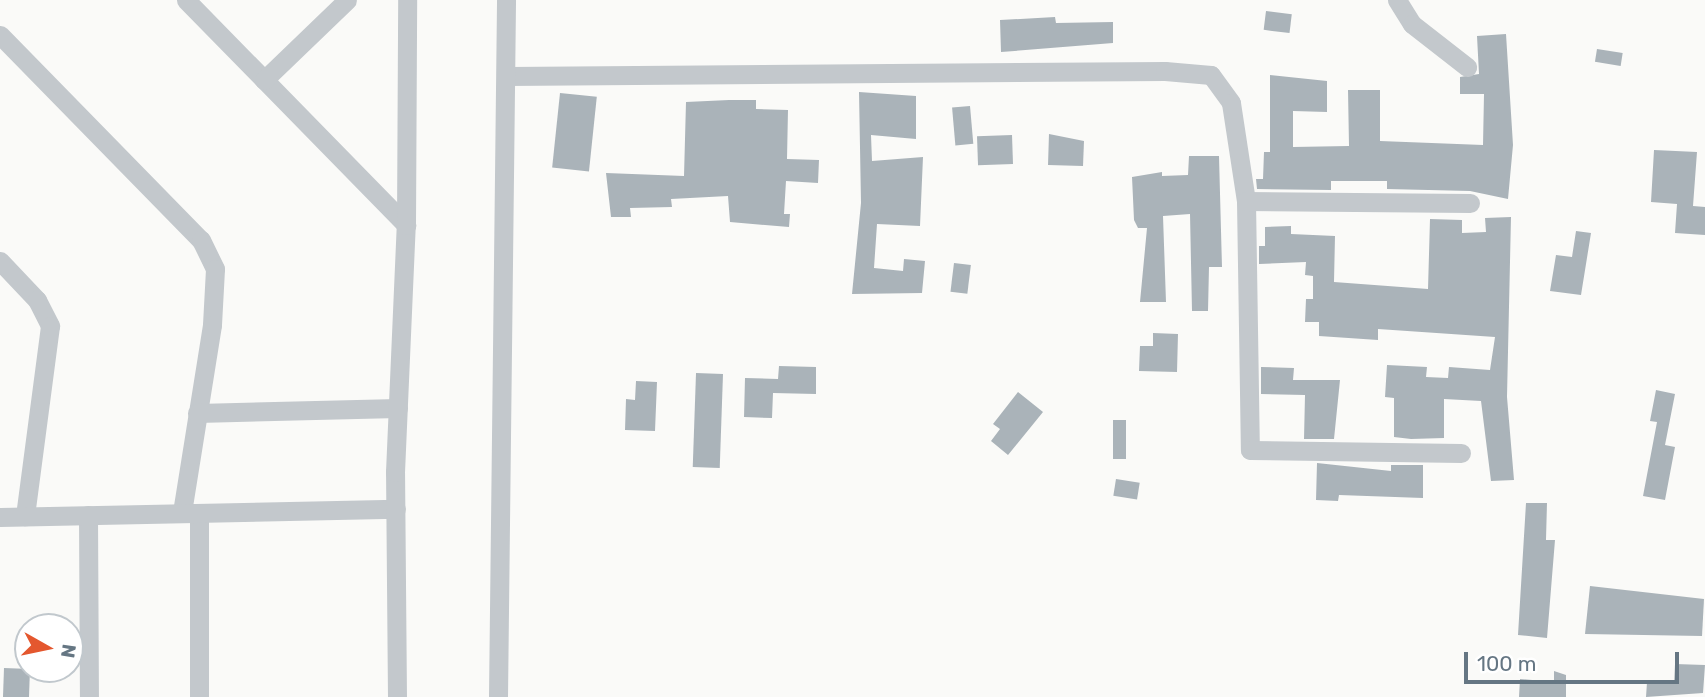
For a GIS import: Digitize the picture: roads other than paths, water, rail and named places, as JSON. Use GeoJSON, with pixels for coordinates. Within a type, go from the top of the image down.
{"type":"FeatureCollection","features":[{"type":"Feature","properties":{"kind":"street"},"geometry":{"type":"LineString","coordinates":[[186,0],[406,225]]}},
{"type":"Feature","properties":{"kind":"street"},"geometry":{"type":"LineString","coordinates":[[264,80],[347,0]]}},
{"type":"Feature","properties":{"kind":"street"},"geometry":{"type":"LineString","coordinates":[[397,697],[396,509],[406,225],[407,0]]}},
{"type":"Feature","properties":{"kind":"street"},"geometry":{"type":"LineString","coordinates":[[498,697],[506,0]]}},
{"type":"Feature","properties":{"kind":"street"},"geometry":{"type":"LineString","coordinates":[[1397,0],[1412,24],[1467,67]]}},
{"type":"Feature","properties":{"kind":"street"},"geometry":{"type":"LineString","coordinates":[[0,35],[201,240],[215,269],[215,291],[197,413],[191,513],[199,697]]}},
{"type":"Feature","properties":{"kind":"street"},"geometry":{"type":"LineString","coordinates":[[507,76],[1164,71],[1211,75],[1231,103],[1246,201],[1250,450],[1461,453]]}},
{"type":"Feature","properties":{"kind":"street"},"geometry":{"type":"LineString","coordinates":[[1246,201],[1471,203]]}},
{"type":"Feature","properties":{"kind":"street"},"geometry":{"type":"LineString","coordinates":[[0,261],[37,300],[50,326],[25,516]]}},
{"type":"Feature","properties":{"kind":"street"},"geometry":{"type":"LineString","coordinates":[[197,413],[398,408]]}},
{"type":"Feature","properties":{"kind":"street"},"geometry":{"type":"LineString","coordinates":[[0,517],[396,509]]}},
{"type":"Feature","properties":{"kind":"street"},"geometry":{"type":"LineString","coordinates":[[88,515],[89,697]]}}]}
